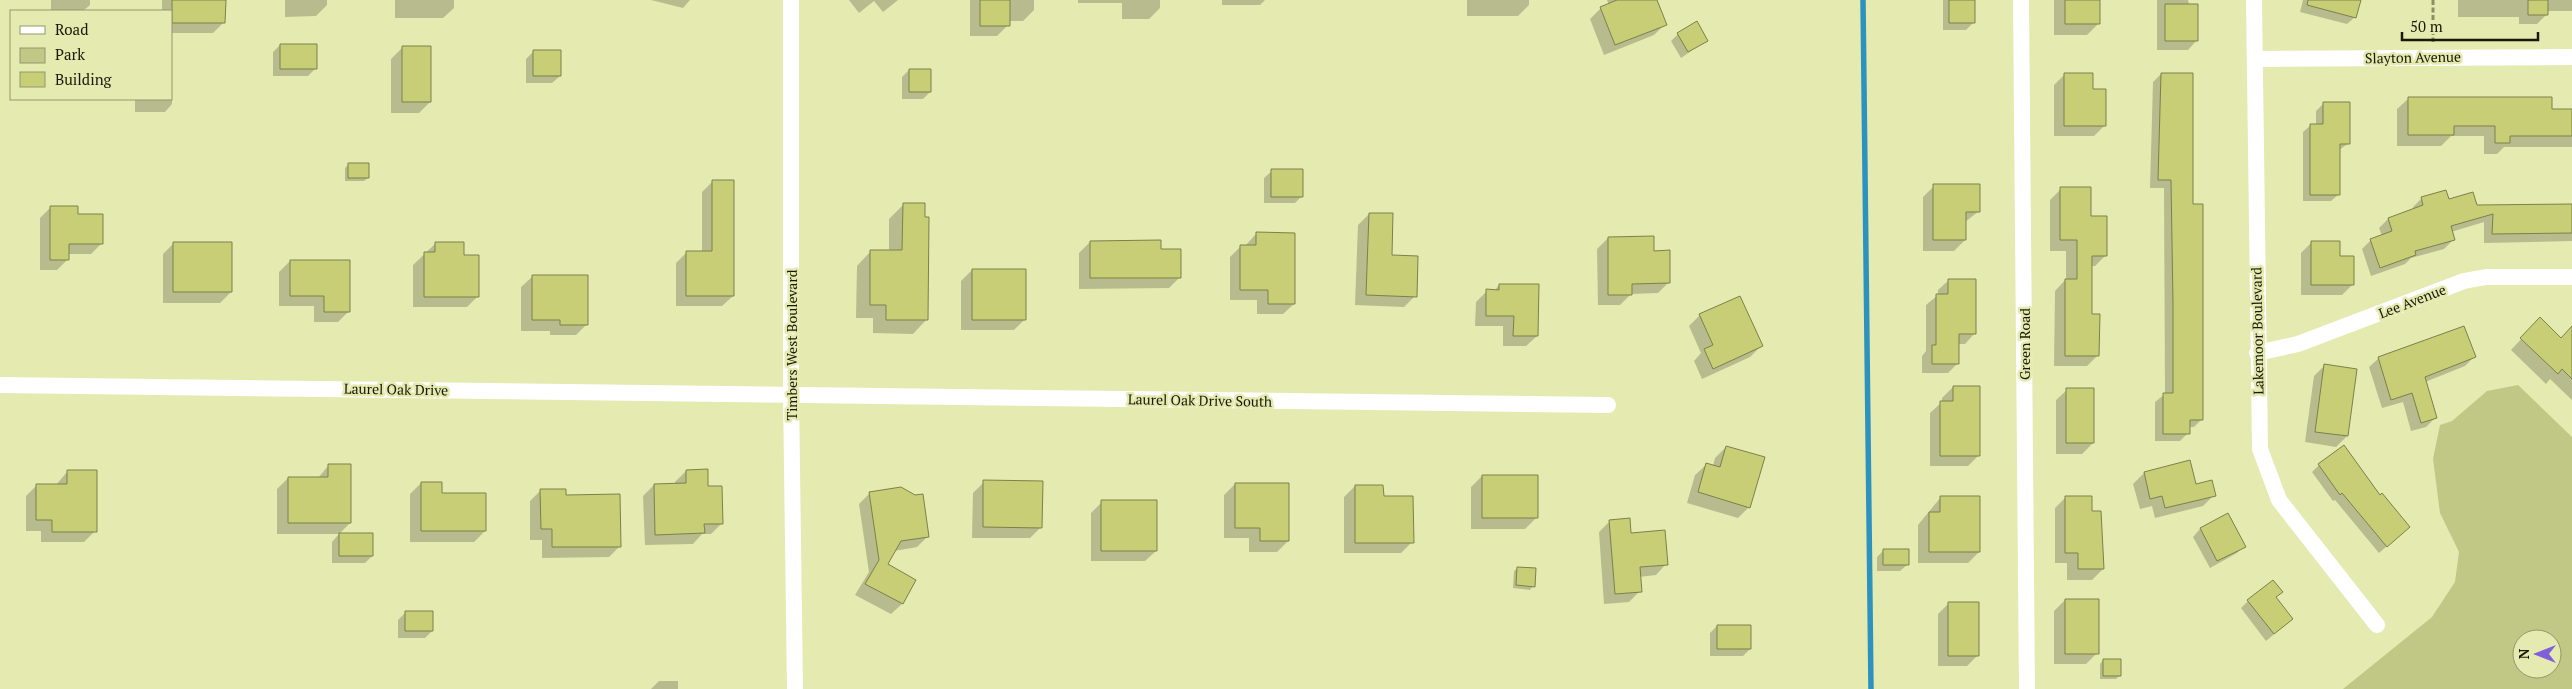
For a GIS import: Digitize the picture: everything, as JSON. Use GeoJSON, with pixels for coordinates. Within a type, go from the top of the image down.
{"type":"FeatureCollection","features":[{"type":"Feature","properties":{"kind":"street","name":"Timbers West Boulevard"},"geometry":{"type":"LineString","coordinates":[[791,0],[791,394],[795,689]]}},
{"type":"Feature","properties":{"kind":"street","name":"Green Road"},"geometry":{"type":"LineString","coordinates":[[2022,0],[2027,689]]}},
{"type":"Feature","properties":{"kind":"street","name":"Lakemoor Boulevard"},"geometry":{"type":"LineString","coordinates":[[2254,0],[2257,353],[2260,449],[2279,500],[2377,625]]}},
{"type":"Feature","properties":{"kind":"street","name":"Slayton Avenue"},"geometry":{"type":"LineString","coordinates":[[2255,59],[2572,56]]}},
{"type":"Feature","properties":{"kind":"street","name":"Lee Avenue"},"geometry":{"type":"LineString","coordinates":[[2257,353],[2298,344],[2464,281],[2486,277],[2572,277]]}},
{"type":"Feature","properties":{"kind":"street","name":"Laurel Oak Drive"},"geometry":{"type":"LineString","coordinates":[[0,385],[791,394]]}},
{"type":"Feature","properties":{"kind":"street","name":"Laurel Oak Drive South"},"geometry":{"type":"LineString","coordinates":[[791,394],[1608,405]]}},
{"type":"Feature","properties":{"kind":"path"},"geometry":{"type":"LineString","coordinates":[[2433,0],[2433,56]]}},
{"type":"Feature","properties":{"kind":"green space"},"geometry":{"type":"Polygon","coordinates":[[[2518,385],[2572,437],[2572,689],[2343,689],[2432,617],[2455,582],[2459,552],[2440,513],[2433,459],[2440,425],[2452,421],[2487,391],[2518,385]]]}},
{"type":"Feature","properties":{"kind":"building"},"geometry":{"type":"Polygon","coordinates":[[[172,0],[226,0],[225,23],[172,23],[172,0]]]}},
{"type":"Feature","properties":{"kind":"building"},"geometry":{"type":"Polygon","coordinates":[[[980,0],[1010,0],[1010,26],[980,26],[980,0]]]}},
{"type":"Feature","properties":{"kind":"building"},"geometry":{"type":"Polygon","coordinates":[[[1617,0],[1657,0],[1667,25],[1615,45],[1600,7],[1617,0]]]}},
{"type":"Feature","properties":{"kind":"building"},"geometry":{"type":"Polygon","coordinates":[[[1949,0],[1975,0],[1975,23],[1949,23],[1949,0]]]}},
{"type":"Feature","properties":{"kind":"building"},"geometry":{"type":"Polygon","coordinates":[[[2065,0],[2100,0],[2100,24],[2065,24],[2065,0]]]}},
{"type":"Feature","properties":{"kind":"building"},"geometry":{"type":"Polygon","coordinates":[[[2308,0],[2361,0],[2356,18],[2307,5],[2308,0]]]}},
{"type":"Feature","properties":{"kind":"building"},"geometry":{"type":"Polygon","coordinates":[[[2528,0],[2548,0],[2548,15],[2528,15],[2528,0]]]}},
{"type":"Feature","properties":{"kind":"building"},"geometry":{"type":"Polygon","coordinates":[[[2165,4],[2198,4],[2198,41],[2165,41],[2165,4]]]}},
{"type":"Feature","properties":{"kind":"building"},"geometry":{"type":"Polygon","coordinates":[[[1697,21],[1708,41],[1688,52],[1677,33],[1697,21]]]}},
{"type":"Feature","properties":{"kind":"building"},"geometry":{"type":"Polygon","coordinates":[[[280,44],[317,44],[317,69],[280,69],[280,44]]]}},
{"type":"Feature","properties":{"kind":"building"},"geometry":{"type":"Polygon","coordinates":[[[402,46],[431,46],[431,102],[402,102],[402,46]]]}},
{"type":"Feature","properties":{"kind":"building"},"geometry":{"type":"Polygon","coordinates":[[[533,50],[561,50],[561,76],[533,76],[533,50]]]}},
{"type":"Feature","properties":{"kind":"building"},"geometry":{"type":"Polygon","coordinates":[[[909,69],[931,69],[931,92],[909,92],[909,69]]]}},
{"type":"Feature","properties":{"kind":"building"},"geometry":{"type":"Polygon","coordinates":[[[2064,73],[2093,73],[2093,89],[2106,89],[2106,126],[2064,126],[2064,73]]]}},
{"type":"Feature","properties":{"kind":"building"},"geometry":{"type":"Polygon","coordinates":[[[2161,73],[2193,73],[2193,204],[2203,204],[2203,420],[2190,420],[2190,434],[2163,434],[2163,393],[2173,393],[2173,304],[2171,180],[2158,180],[2161,73]]]}},
{"type":"Feature","properties":{"kind":"building"},"geometry":{"type":"Polygon","coordinates":[[[2408,97],[2552,97],[2552,109],[2572,109],[2572,136],[2510,136],[2510,143],[2495,143],[2495,126],[2454,126],[2454,135],[2408,135],[2408,97]]]}},
{"type":"Feature","properties":{"kind":"building"},"geometry":{"type":"Polygon","coordinates":[[[2323,102],[2350,102],[2350,144],[2340,144],[2340,195],[2310,195],[2310,124],[2323,124],[2323,102]]]}},
{"type":"Feature","properties":{"kind":"building"},"geometry":{"type":"Polygon","coordinates":[[[348,163],[369,163],[369,178],[348,178],[348,163]]]}},
{"type":"Feature","properties":{"kind":"building"},"geometry":{"type":"Polygon","coordinates":[[[1271,169],[1303,169],[1303,197],[1271,197],[1271,169]]]}},
{"type":"Feature","properties":{"kind":"building"},"geometry":{"type":"Polygon","coordinates":[[[712,180],[734,180],[734,296],[686,296],[686,251],[712,251],[712,180]]]}},
{"type":"Feature","properties":{"kind":"building"},"geometry":{"type":"Polygon","coordinates":[[[1933,184],[1980,184],[1980,212],[1966,212],[1966,240],[1933,240],[1933,184]]]}},
{"type":"Feature","properties":{"kind":"building"},"geometry":{"type":"Polygon","coordinates":[[[2060,187],[2091,187],[2091,216],[2107,216],[2107,256],[2092,256],[2092,314],[2100,314],[2099,356],[2065,356],[2065,279],[2077,279],[2077,240],[2060,240],[2060,187]]]}},
{"type":"Feature","properties":{"kind":"building"},"geometry":{"type":"Polygon","coordinates":[[[2446,190],[2449,199],[2473,192],[2477,205],[2572,204],[2572,233],[2492,234],[2493,214],[2451,226],[2455,240],[2415,251],[2416,255],[2380,268],[2370,239],[2392,231],[2388,218],[2423,205],[2421,197],[2446,190]]]}},
{"type":"Feature","properties":{"kind":"building"},"geometry":{"type":"Polygon","coordinates":[[[903,203],[925,203],[925,217],[929,217],[928,320],[886,320],[886,305],[870,305],[870,250],[902,250],[903,203]]]}},
{"type":"Feature","properties":{"kind":"building"},"geometry":{"type":"Polygon","coordinates":[[[50,206],[78,206],[78,214],[103,214],[103,244],[69,244],[69,260],[50,260],[50,206]]]}},
{"type":"Feature","properties":{"kind":"building"},"geometry":{"type":"Polygon","coordinates":[[[1369,213],[1393,213],[1392,255],[1418,256],[1417,297],[1366,295],[1369,213]]]}},
{"type":"Feature","properties":{"kind":"building"},"geometry":{"type":"Polygon","coordinates":[[[1256,232],[1295,233],[1295,304],[1268,304],[1268,290],[1240,290],[1240,245],[1256,245],[1256,232]]]}},
{"type":"Feature","properties":{"kind":"building"},"geometry":{"type":"Polygon","coordinates":[[[1654,236],[1654,251],[1670,250],[1670,283],[1632,284],[1632,295],[1608,295],[1608,237],[1654,236]]]}},
{"type":"Feature","properties":{"kind":"building"},"geometry":{"type":"Polygon","coordinates":[[[1161,240],[1161,249],[1181,249],[1181,278],[1090,278],[1090,241],[1161,240]]]}},
{"type":"Feature","properties":{"kind":"building"},"geometry":{"type":"Polygon","coordinates":[[[2311,241],[2340,241],[2340,256],[2354,256],[2354,285],[2311,285],[2311,241]]]}},
{"type":"Feature","properties":{"kind":"building"},"geometry":{"type":"Polygon","coordinates":[[[173,242],[232,242],[232,292],[173,292],[173,242]]]}},
{"type":"Feature","properties":{"kind":"building"},"geometry":{"type":"Polygon","coordinates":[[[435,242],[464,242],[464,255],[479,255],[479,297],[424,297],[424,252],[435,252],[435,242]]]}},
{"type":"Feature","properties":{"kind":"building"},"geometry":{"type":"Polygon","coordinates":[[[290,260],[350,260],[350,312],[324,312],[324,296],[290,296],[290,260]]]}},
{"type":"Feature","properties":{"kind":"building"},"geometry":{"type":"Polygon","coordinates":[[[972,269],[1026,269],[1026,320],[972,320],[972,269]]]}},
{"type":"Feature","properties":{"kind":"building"},"geometry":{"type":"Polygon","coordinates":[[[532,275],[588,275],[588,325],[560,325],[560,320],[532,320],[532,275]]]}},
{"type":"Feature","properties":{"kind":"building"},"geometry":{"type":"Polygon","coordinates":[[[1948,279],[1976,279],[1976,334],[1959,334],[1959,364],[1932,364],[1932,345],[1936,345],[1936,294],[1948,294],[1948,279]]]}},
{"type":"Feature","properties":{"kind":"building"},"geometry":{"type":"Polygon","coordinates":[[[1499,284],[1539,284],[1538,336],[1513,336],[1514,316],[1486,316],[1486,289],[1499,290],[1499,284]]]}},
{"type":"Feature","properties":{"kind":"building"},"geometry":{"type":"Polygon","coordinates":[[[1740,296],[1763,346],[1713,369],[1704,349],[1713,345],[1699,314],[1740,296]]]}},
{"type":"Feature","properties":{"kind":"building"},"geometry":{"type":"Polygon","coordinates":[[[2540,317],[2561,338],[2572,326],[2572,379],[2562,369],[2558,374],[2520,338],[2540,317]]]}},
{"type":"Feature","properties":{"kind":"building"},"geometry":{"type":"Polygon","coordinates":[[[2464,326],[2476,357],[2425,377],[2437,418],[2421,423],[2412,393],[2391,400],[2378,357],[2464,326]]]}},
{"type":"Feature","properties":{"kind":"building"},"geometry":{"type":"Polygon","coordinates":[[[2324,364],[2357,369],[2348,436],[2315,432],[2324,364]]]}},
{"type":"Feature","properties":{"kind":"building"},"geometry":{"type":"Polygon","coordinates":[[[1953,386],[1980,386],[1980,456],[1940,456],[1940,401],[1953,401],[1953,386]]]}},
{"type":"Feature","properties":{"kind":"building"},"geometry":{"type":"Polygon","coordinates":[[[2066,388],[2094,388],[2094,443],[2066,443],[2066,388]]]}},
{"type":"Feature","properties":{"kind":"building"},"geometry":{"type":"Polygon","coordinates":[[[2344,445],[2380,495],[2382,493],[2410,527],[2387,547],[2342,493],[2340,495],[2318,464],[2344,445]]]}},
{"type":"Feature","properties":{"kind":"building"},"geometry":{"type":"Polygon","coordinates":[[[1726,446],[1765,457],[1750,508],[1698,492],[1706,463],[1720,467],[1726,446]]]}},
{"type":"Feature","properties":{"kind":"building"},"geometry":{"type":"Polygon","coordinates":[[[2190,460],[2196,484],[2212,480],[2216,496],[2165,508],[2162,496],[2150,499],[2144,472],[2190,460]]]}},
{"type":"Feature","properties":{"kind":"building"},"geometry":{"type":"Polygon","coordinates":[[[328,464],[351,464],[351,523],[288,523],[288,477],[328,477],[328,464]]]}},
{"type":"Feature","properties":{"kind":"building"},"geometry":{"type":"Polygon","coordinates":[[[708,469],[708,486],[722,486],[723,524],[704,524],[705,533],[655,535],[654,484],[686,483],[686,470],[708,469]]]}},
{"type":"Feature","properties":{"kind":"building"},"geometry":{"type":"Polygon","coordinates":[[[67,470],[97,470],[97,532],[52,532],[52,520],[36,520],[36,484],[67,484],[67,470]]]}},
{"type":"Feature","properties":{"kind":"building"},"geometry":{"type":"Polygon","coordinates":[[[1482,475],[1538,475],[1538,518],[1482,518],[1482,475]]]}},
{"type":"Feature","properties":{"kind":"building"},"geometry":{"type":"Polygon","coordinates":[[[983,480],[1043,481],[1042,528],[983,527],[983,480]]]}},
{"type":"Feature","properties":{"kind":"building"},"geometry":{"type":"Polygon","coordinates":[[[421,482],[442,482],[442,493],[486,493],[486,531],[421,531],[421,482]]]}},
{"type":"Feature","properties":{"kind":"building"},"geometry":{"type":"Polygon","coordinates":[[[1235,483],[1289,483],[1289,541],[1260,541],[1260,528],[1235,528],[1235,483]]]}},
{"type":"Feature","properties":{"kind":"building"},"geometry":{"type":"Polygon","coordinates":[[[1355,485],[1383,485],[1384,496],[1413,496],[1414,543],[1355,543],[1355,485]]]}},
{"type":"Feature","properties":{"kind":"building"},"geometry":{"type":"Polygon","coordinates":[[[901,487],[915,495],[923,494],[929,537],[901,541],[888,564],[916,580],[903,604],[865,584],[879,560],[869,492],[901,487]]]}},
{"type":"Feature","properties":{"kind":"building"},"geometry":{"type":"Polygon","coordinates":[[[540,489],[566,489],[566,495],[620,494],[621,547],[552,547],[552,529],[541,529],[540,489]]]}},
{"type":"Feature","properties":{"kind":"building"},"geometry":{"type":"Polygon","coordinates":[[[1940,496],[1980,496],[1980,552],[1929,552],[1929,512],[1940,512],[1940,496]]]}},
{"type":"Feature","properties":{"kind":"building"},"geometry":{"type":"Polygon","coordinates":[[[2065,496],[2092,496],[2092,511],[2101,511],[2104,569],[2078,569],[2078,553],[2065,553],[2065,496]]]}},
{"type":"Feature","properties":{"kind":"building"},"geometry":{"type":"Polygon","coordinates":[[[1101,500],[1157,500],[1157,551],[1101,551],[1101,500]]]}},
{"type":"Feature","properties":{"kind":"building"},"geometry":{"type":"Polygon","coordinates":[[[2228,513],[2246,547],[2217,561],[2200,528],[2228,513]]]}},
{"type":"Feature","properties":{"kind":"building"},"geometry":{"type":"Polygon","coordinates":[[[1630,518],[1631,533],[1665,530],[1668,565],[1640,567],[1642,592],[1615,594],[1609,520],[1630,518]]]}},
{"type":"Feature","properties":{"kind":"building"},"geometry":{"type":"Polygon","coordinates":[[[339,533],[373,533],[373,556],[339,556],[339,533]]]}},
{"type":"Feature","properties":{"kind":"building"},"geometry":{"type":"Polygon","coordinates":[[[1883,549],[1909,549],[1909,565],[1883,565],[1883,549]]]}},
{"type":"Feature","properties":{"kind":"building"},"geometry":{"type":"Polygon","coordinates":[[[1517,567],[1536,568],[1535,587],[1516,585],[1517,567]]]}},
{"type":"Feature","properties":{"kind":"building"},"geometry":{"type":"Polygon","coordinates":[[[2273,580],[2283,592],[2276,597],[2293,619],[2274,634],[2247,600],[2273,580]]]}},
{"type":"Feature","properties":{"kind":"building"},"geometry":{"type":"Polygon","coordinates":[[[2065,599],[2099,599],[2099,654],[2065,654],[2065,599]]]}},
{"type":"Feature","properties":{"kind":"building"},"geometry":{"type":"Polygon","coordinates":[[[1948,602],[1979,602],[1979,656],[1948,656],[1948,602]]]}},
{"type":"Feature","properties":{"kind":"building"},"geometry":{"type":"Polygon","coordinates":[[[405,611],[433,611],[433,631],[405,631],[405,611]]]}},
{"type":"Feature","properties":{"kind":"building"},"geometry":{"type":"Polygon","coordinates":[[[1717,625],[1751,625],[1751,649],[1717,649],[1717,625]]]}},
{"type":"Feature","properties":{"kind":"building"},"geometry":{"type":"Polygon","coordinates":[[[2103,659],[2121,659],[2121,676],[2103,676],[2103,659]]]}},
{"type":"Feature","properties":{"kind":"waterway"},"geometry":{"type":"LineString","coordinates":[[1863,0],[1871,689]]}}]}
